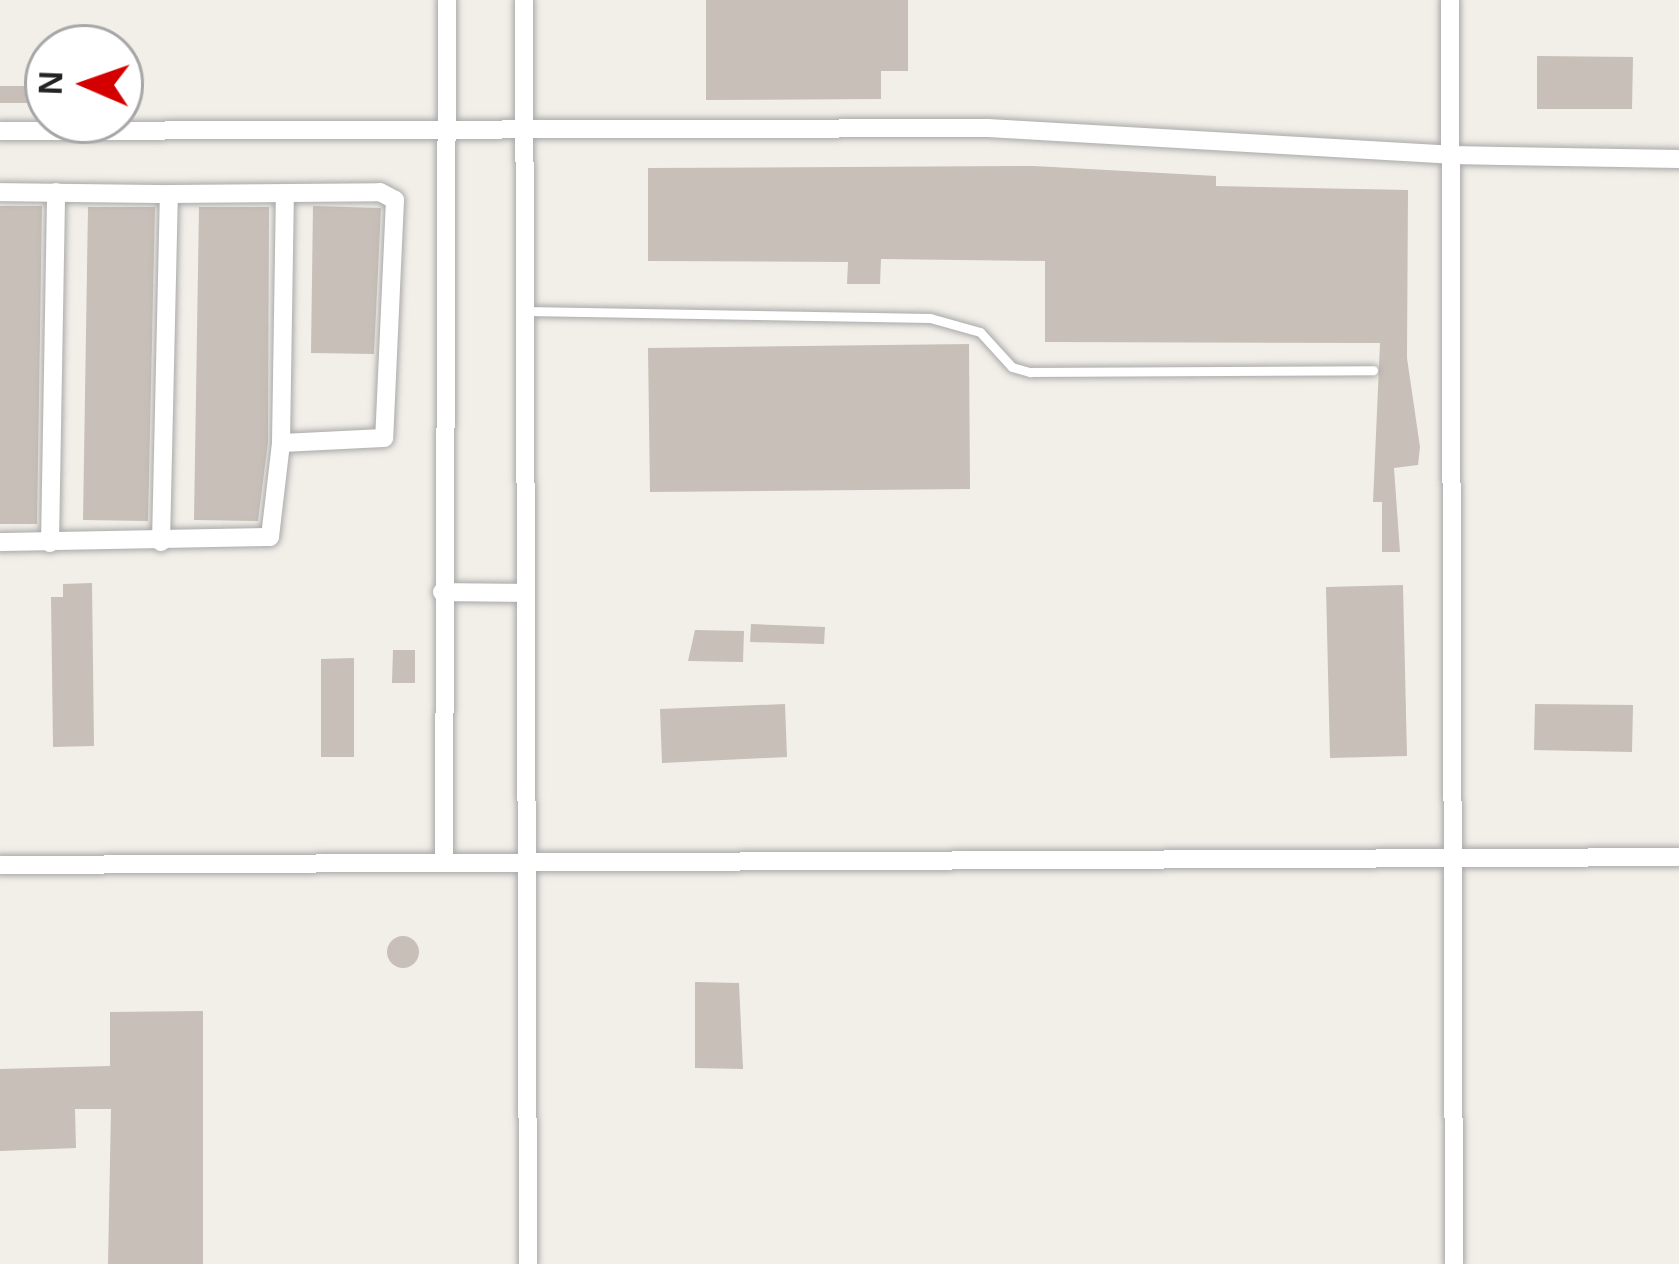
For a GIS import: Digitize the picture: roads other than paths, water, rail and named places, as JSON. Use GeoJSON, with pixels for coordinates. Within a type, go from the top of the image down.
{"type":"FeatureCollection","features":[{"type":"Feature","properties":{"kind":"street"},"geometry":{"type":"LineString","coordinates":[[444,863],[447,0]]}},
{"type":"Feature","properties":{"kind":"street"},"geometry":{"type":"LineString","coordinates":[[524,0],[528,1264]]}},
{"type":"Feature","properties":{"kind":"street"},"geometry":{"type":"LineString","coordinates":[[1450,0],[1454,1264]]}},
{"type":"Feature","properties":{"kind":"street"},"geometry":{"type":"LineString","coordinates":[[0,131],[524,134],[988,128],[1451,155],[1679,159]]}},
{"type":"Feature","properties":{"kind":"street"},"geometry":{"type":"LineString","coordinates":[[0,192],[380,192],[396,207],[384,438],[281,443]]}},
{"type":"Feature","properties":{"kind":"street"},"geometry":{"type":"LineString","coordinates":[[50,543],[56,192]]}},
{"type":"Feature","properties":{"kind":"street"},"geometry":{"type":"LineString","coordinates":[[0,542],[270,537],[281,443],[285,193]]}},
{"type":"Feature","properties":{"kind":"street"},"geometry":{"type":"LineString","coordinates":[[161,542],[169,194]]}},
{"type":"Feature","properties":{"kind":"street"},"geometry":{"type":"LineString","coordinates":[[442,592],[525,593]]}},
{"type":"Feature","properties":{"kind":"street"},"geometry":{"type":"LineString","coordinates":[[0,866],[1679,857]]}},
{"type":"Feature","properties":{"kind":"lane"},"geometry":{"type":"LineString","coordinates":[[526,311],[930,318],[980,332],[1012,367],[1030,372],[1373,370]]}}]}
